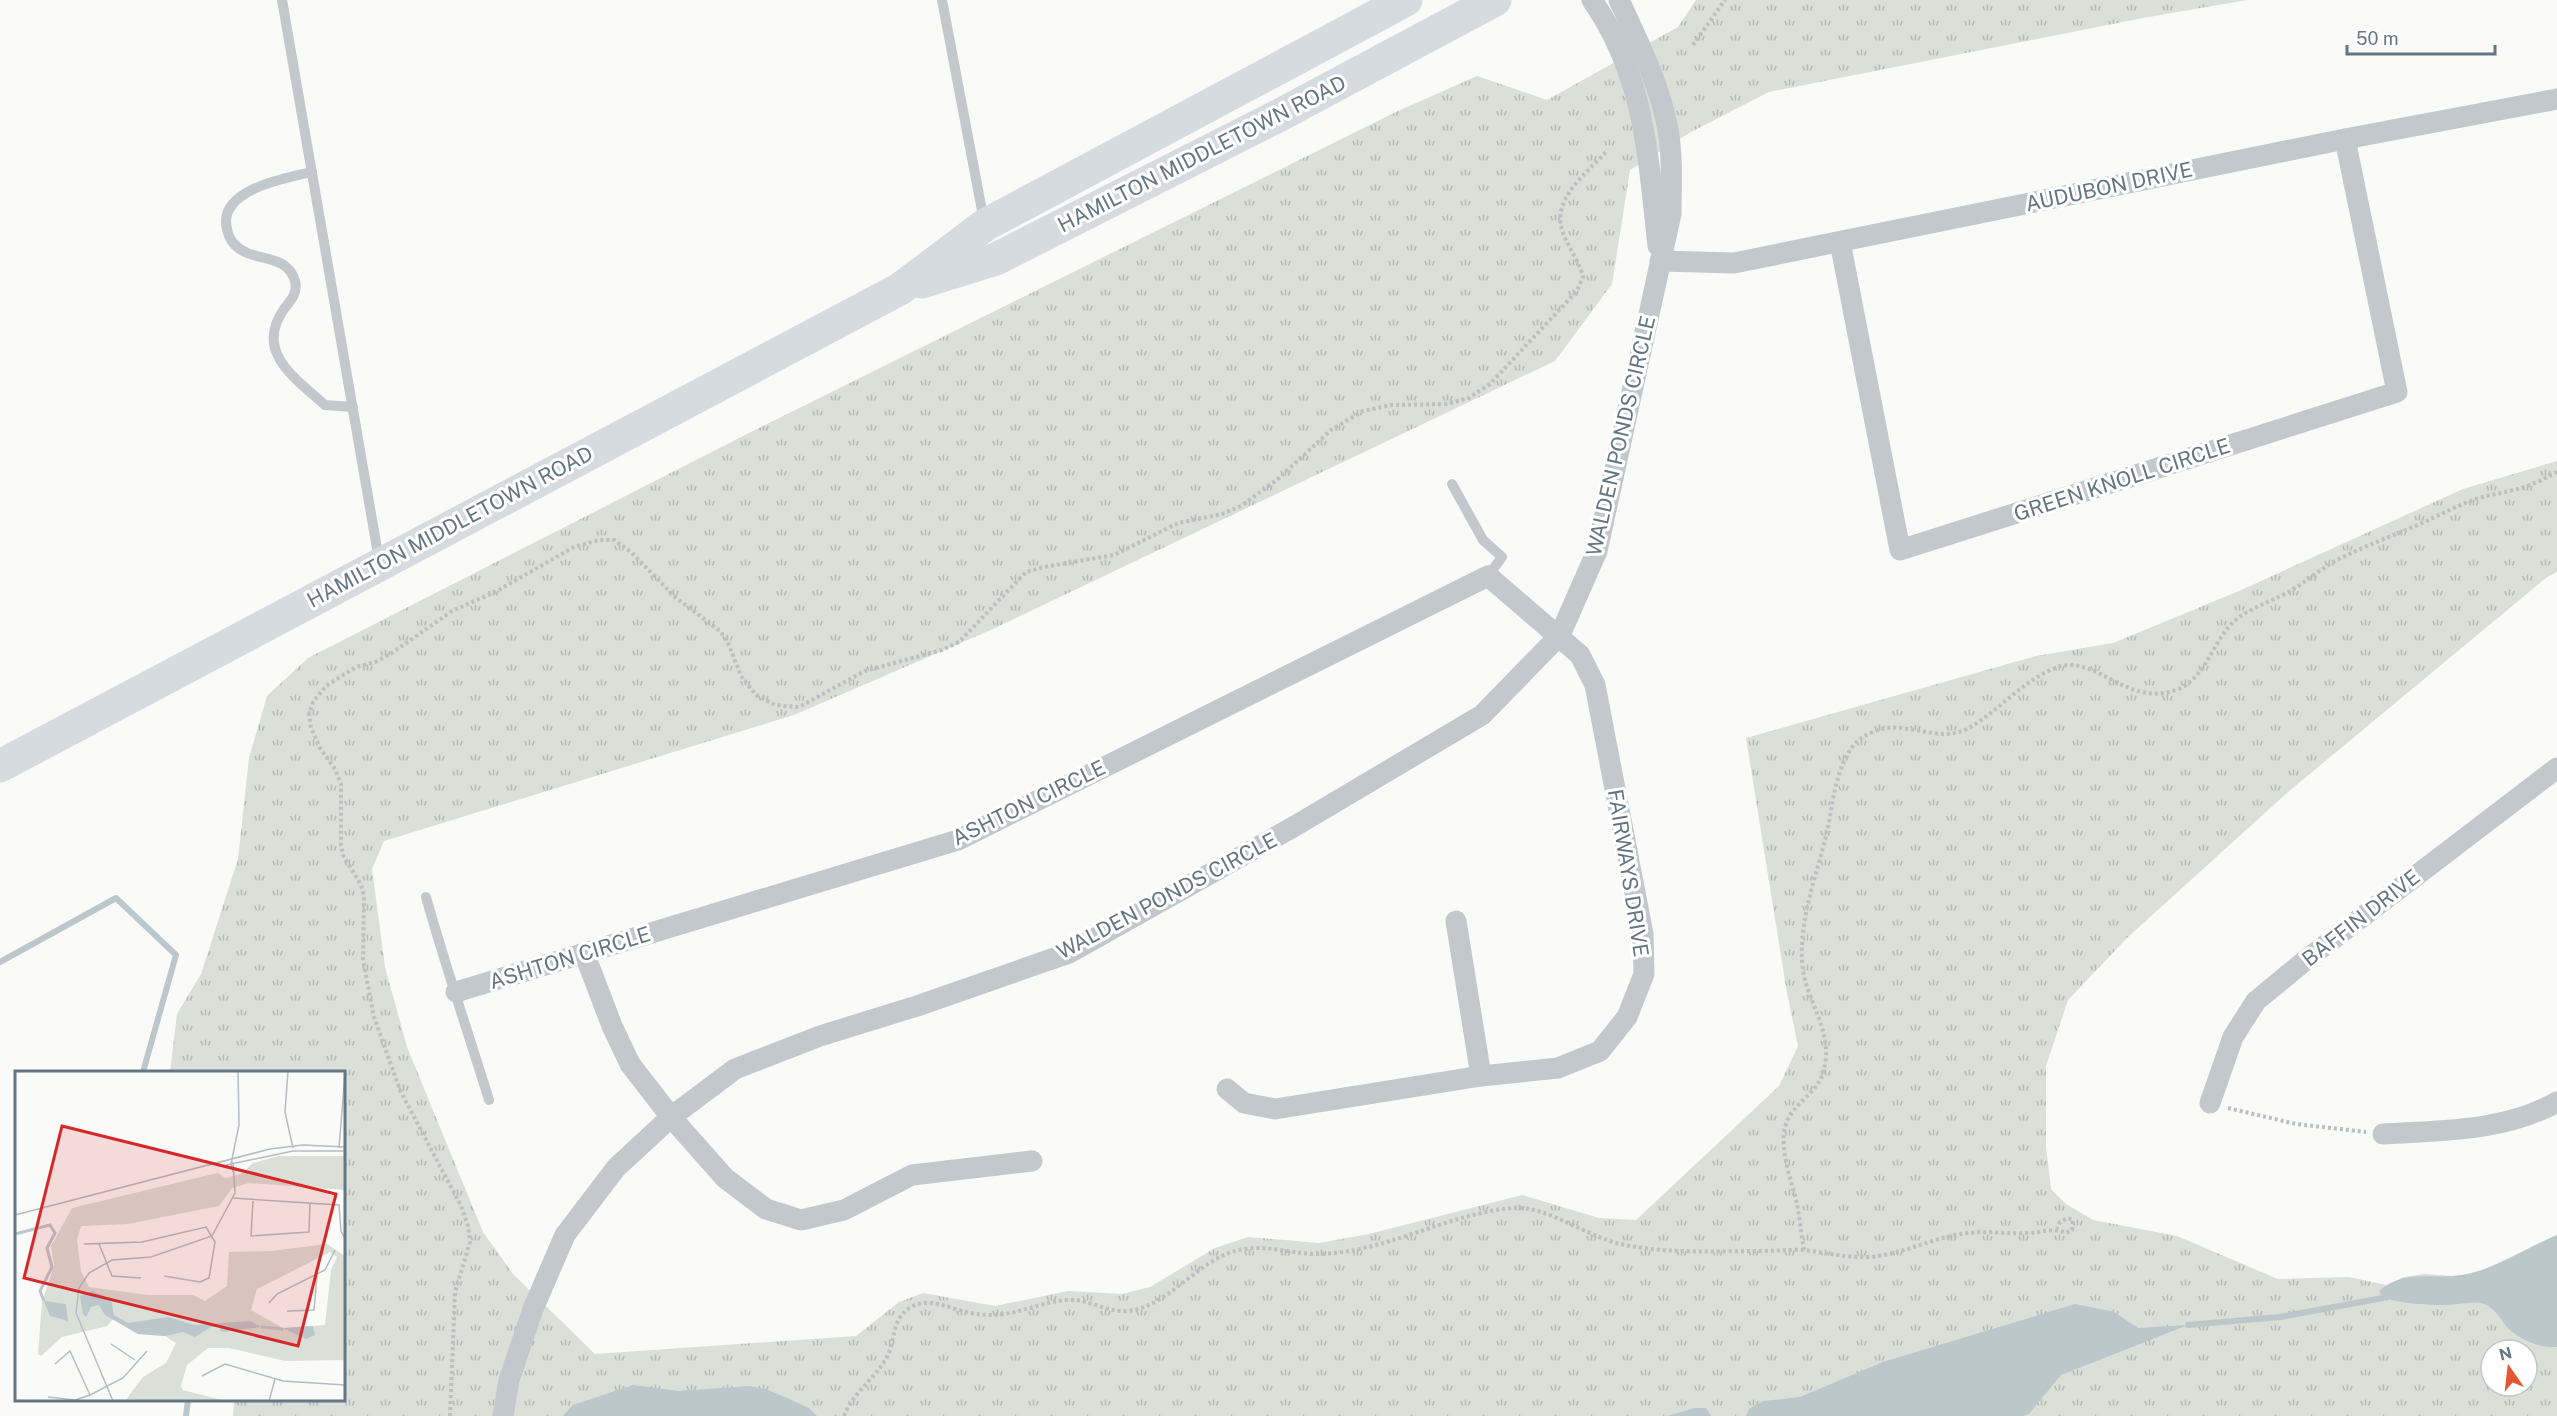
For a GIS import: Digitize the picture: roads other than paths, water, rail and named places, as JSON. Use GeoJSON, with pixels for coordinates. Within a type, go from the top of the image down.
{"type":"FeatureCollection","features":[{"type":"Feature","properties":{"kind":"highway","name":"HAMILTON MIDDLETOWN ROAD"},"geometry":{"type":"LineString","coordinates":[[0,766],[900,289],[985,225],[1406,0]]}},
{"type":"Feature","properties":{"kind":"highway","name":"HAMILTON MIDDLETOWN ROAD"},"geometry":{"type":"LineString","coordinates":[[900,289],[996,259],[1278,116],[1495,0]]}},
{"type":"Feature","properties":{"kind":"street","name":"WALDEN PONDS CIRCLE"},"geometry":{"type":"LineString","coordinates":[[1592,0],[1611,27],[1639,101],[1648,152],[1660,261]]}},
{"type":"Feature","properties":{"kind":"street","name":"WALDEN PONDS CIRCLE"},"geometry":{"type":"LineString","coordinates":[[503,1416],[509,1380],[533,1309],[566,1235],[616,1168],[671,1117],[735,1069],[820,1036],[917,1006],[1069,953],[1295,826],[1482,715],[1560,635],[1597,551],[1671,214],[1672,171],[1668,130],[1656,87],[1619,0]]}},
{"type":"Feature","properties":{"kind":"street","name":"AUDUBON DRIVE"},"geometry":{"type":"LineString","coordinates":[[1660,261],[1734,263],[2345,139],[2557,99]]}},
{"type":"Feature","properties":{"kind":"street","name":"GREEN KNOLL CIRCLE"},"geometry":{"type":"LineString","coordinates":[[1840,242],[1900,550],[2397,392],[2345,139]]}},
{"type":"Feature","properties":{"kind":"street"},"geometry":{"type":"LineString","coordinates":[[1488,576],[1560,635]]}},
{"type":"Feature","properties":{"kind":"street","name":"ASHTON CIRCLE"},"geometry":{"type":"LineString","coordinates":[[456,992],[585,955],[958,840],[1488,576]]}},
{"type":"Feature","properties":{"kind":"street","name":"FAIRWAYS DRIVE"},"geometry":{"type":"LineString","coordinates":[[1227,1089],[1244,1103],[1275,1109],[1481,1076],[1558,1068],[1600,1051],[1627,1017],[1644,974],[1643,934],[1595,685],[1580,655],[1560,635]]}},
{"type":"Feature","properties":{"kind":"street","name":"BAFFIN DRIVE"},"geometry":{"type":"LineString","coordinates":[[2210,1103],[2233,1037],[2256,1001],[2307,959],[2557,768]]}},
{"type":"Feature","properties":{"kind":"street"},"geometry":{"type":"LineString","coordinates":[[1456,921],[1481,1076]]}},
{"type":"Feature","properties":{"kind":"street"},"geometry":{"type":"LineString","coordinates":[[585,955],[612,1026],[630,1064],[671,1117],[724,1178],[766,1209],[801,1220],[844,1210],[912,1175],[1032,1161]]}},
{"type":"Feature","properties":{"kind":"street"},"geometry":{"type":"LineString","coordinates":[[2383,1134],[2484,1128],[2540,1112],[2557,1101]]}},
{"type":"Feature","properties":{"kind":"lane"},"geometry":{"type":"LineString","coordinates":[[282,0],[380,563]]}},
{"type":"Feature","properties":{"kind":"lane"},"geometry":{"type":"LineString","coordinates":[[942,0],[985,225]]}},
{"type":"Feature","properties":{"kind":"lane"},"geometry":{"type":"LineString","coordinates":[[312,172],[279,180],[246,193],[229,206],[225,219],[228,233],[235,246],[257,256],[280,262],[290,270],[295,282],[295,295],[282,312],[272,337],[275,354],[325,405],[353,407]]}},
{"type":"Feature","properties":{"kind":"lane"},"geometry":{"type":"LineString","coordinates":[[1452,484],[1483,540],[1502,557],[1488,576]]}},
{"type":"Feature","properties":{"kind":"lane"},"geometry":{"type":"LineString","coordinates":[[426,897],[446,969],[456,992],[489,1100]]}},
{"type":"Feature","properties":{"kind":"waterway"},"geometry":{"type":"LineString","coordinates":[[0,962],[116,898],[176,955],[143,1071]]}},
{"type":"Feature","properties":{"kind":"waterway"},"geometry":{"type":"LineString","coordinates":[[2188,1325],[2280,1317],[2383,1298]]}},
{"type":"Feature","properties":{"kind":"waterway"},"geometry":{"type":"LineString","coordinates":[[186,1416],[188,1401]]}}]}
